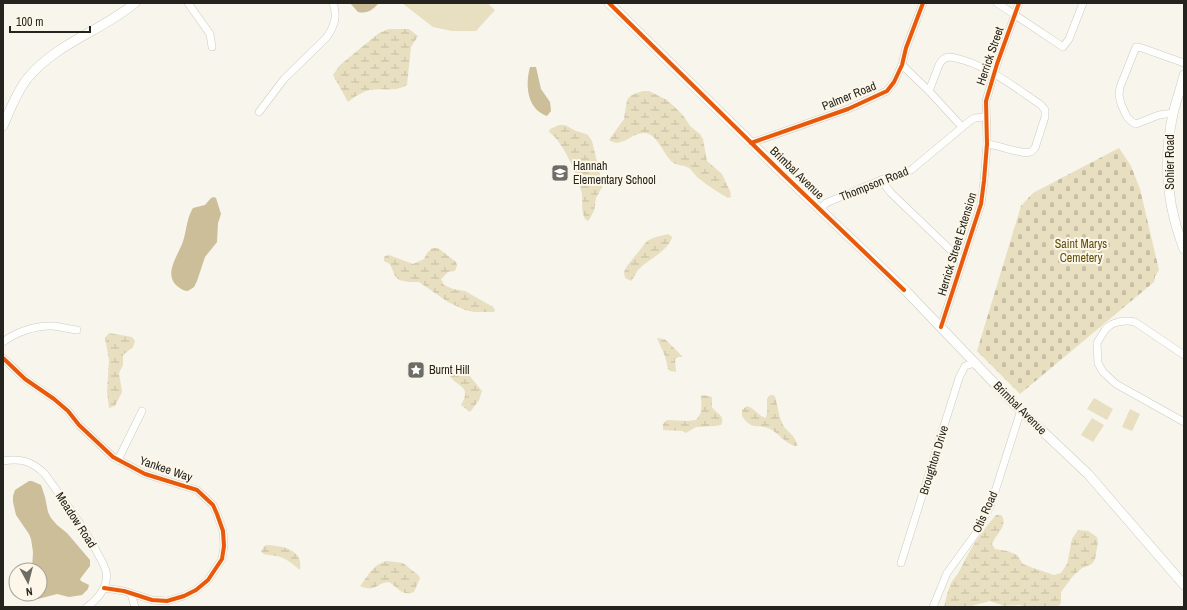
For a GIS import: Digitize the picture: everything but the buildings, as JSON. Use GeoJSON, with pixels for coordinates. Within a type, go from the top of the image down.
{"type":"FeatureCollection","features":[{"type":"Feature","properties":{"kind":"main road"},"geometry":{"type":"LineString","coordinates":[[3,126],[27,80],[45,61],[65,46],[117,17],[134,3]]}},
{"type":"Feature","properties":{"kind":"main road","name":"Brimbal Avenue"},"geometry":{"type":"LineString","coordinates":[[609,3],[941,327],[1021,410],[1088,474],[1184,585]]}},
{"type":"Feature","properties":{"kind":"main road","name":"Sohier Road"},"geometry":{"type":"LineString","coordinates":[[1184,75],[1173,112],[1169,133],[1167,172],[1173,215],[1184,250]]}},
{"type":"Feature","properties":{"kind":"street"},"geometry":{"type":"LineString","coordinates":[[188,3],[210,34],[212,47]]}},
{"type":"Feature","properties":{"kind":"street"},"geometry":{"type":"LineString","coordinates":[[258,112],[284,79],[322,42],[331,31],[335,24],[336,16],[333,3]]}},
{"type":"Feature","properties":{"kind":"street","name":"Palmer Road"},"geometry":{"type":"LineString","coordinates":[[751,143],[848,109],[887,91],[894,82],[902,65],[906,48],[923,3]]}},
{"type":"Feature","properties":{"kind":"street"},"geometry":{"type":"LineString","coordinates":[[997,3],[1062,47],[1069,39],[1083,3]]}},
{"type":"Feature","properties":{"kind":"street","name":"Herrick Street"},"geometry":{"type":"LineString","coordinates":[[985,117],[986,101],[994,74],[1019,3]]}},
{"type":"Feature","properties":{"kind":"street"},"geometry":{"type":"LineString","coordinates":[[1173,112],[1159,115],[1136,124],[1127,117],[1118,95],[1133,51],[1136,47],[1184,63]]}},
{"type":"Feature","properties":{"kind":"street"},"geometry":{"type":"LineString","coordinates":[[929,91],[941,61],[946,58],[953,57],[970,62],[994,74],[1041,105],[1045,110],[1046,114],[1034,148],[1031,152],[1024,153],[987,144]]}},
{"type":"Feature","properties":{"kind":"street"},"geometry":{"type":"LineString","coordinates":[[902,65],[929,91],[962,127]]}},
{"type":"Feature","properties":{"kind":"street","name":"Thompson Road"},"geometry":{"type":"LineString","coordinates":[[820,209],[826,203],[881,180],[911,170],[973,118],[985,117]]}},
{"type":"Feature","properties":{"kind":"street","name":"Herrick Street Extension"},"geometry":{"type":"LineString","coordinates":[[941,327],[983,193],[987,144],[985,117]]}},
{"type":"Feature","properties":{"kind":"street"},"geometry":{"type":"LineString","coordinates":[[881,180],[891,193],[962,260]]}},
{"type":"Feature","properties":{"kind":"street"},"geometry":{"type":"LineString","coordinates":[[1184,355],[1135,322],[1130,321],[1120,322],[1108,326],[1096,343],[1098,363],[1103,372],[1122,387],[1184,422]]}},
{"type":"Feature","properties":{"kind":"street"},"geometry":{"type":"LineString","coordinates":[[3,342],[22,331],[34,328],[51,326],[77,330]]}},
{"type":"Feature","properties":{"kind":"street","name":"Yankee Way"},"geometry":{"type":"LineString","coordinates":[[3,358],[25,379],[54,399],[68,411],[79,425],[97,443],[118,460],[145,474],[196,490],[213,505],[221,523],[224,546],[222,559],[208,580],[196,590],[184,596],[166,601],[152,600],[124,591],[104,588]]}},
{"type":"Feature","properties":{"kind":"street","name":"Broughton Drive"},"geometry":{"type":"LineString","coordinates":[[901,563],[959,378],[965,366],[975,363]]}},
{"type":"Feature","properties":{"kind":"street","name":"Otis Road"},"geometry":{"type":"LineString","coordinates":[[933,607],[947,573],[979,529],[991,504],[1021,410]]}},
{"type":"Feature","properties":{"kind":"street"},"geometry":{"type":"LineString","coordinates":[[118,460],[142,411]]}},
{"type":"Feature","properties":{"kind":"street","name":"Meadow Road"},"geometry":{"type":"LineString","coordinates":[[3,461],[28,461],[38,467],[45,474],[92,543],[106,572],[104,588]]}},
{"type":"Feature","properties":{"kind":"street"},"geometry":{"type":"LineString","coordinates":[[87,607],[95,601],[104,588]]}},
{"type":"Feature","properties":{"kind":"street"},"geometry":{"type":"LineString","coordinates":[[131,594],[135,607]]}},
{"type":"Feature","properties":{"kind":"green space"},"geometry":{"type":"Polygon","coordinates":[[[402,3],[487,3],[495,10],[476,31],[452,31],[433,27],[402,3]]]}},
{"type":"Feature","properties":{"kind":"green space"},"geometry":{"type":"Polygon","coordinates":[[[389,29],[409,29],[418,36],[411,47],[407,85],[394,89],[376,89],[368,91],[359,94],[348,102],[333,75],[340,65],[379,33],[389,29]]]}},
{"type":"Feature","properties":{"kind":"green space"},"geometry":{"type":"Polygon","coordinates":[[[643,91],[649,91],[667,100],[683,115],[690,126],[700,134],[703,139],[707,161],[722,174],[730,191],[731,197],[728,198],[712,188],[697,177],[689,168],[677,165],[670,160],[655,138],[649,134],[638,134],[619,142],[609,140],[624,119],[627,100],[632,95],[643,91]]]}},
{"type":"Feature","properties":{"kind":"green space"},"geometry":{"type":"Polygon","coordinates":[[[559,125],[565,125],[586,134],[592,141],[602,187],[596,198],[594,211],[587,221],[583,215],[582,194],[578,179],[570,160],[560,143],[549,132],[550,129],[559,125]]]}},
{"type":"Feature","properties":{"kind":"green space","name":"Saint Marys Cemetery"},"geometry":{"type":"Polygon","coordinates":[[[1119,148],[1131,166],[1140,189],[1159,270],[1155,276],[1154,282],[1020,394],[977,351],[1021,206],[1033,193],[1119,148]]]}},
{"type":"Feature","properties":{"kind":"green space"},"geometry":{"type":"Polygon","coordinates":[[[668,234],[672,238],[665,248],[642,266],[631,281],[625,278],[624,272],[627,266],[647,241],[668,234]]]}},
{"type":"Feature","properties":{"kind":"green space"},"geometry":{"type":"Polygon","coordinates":[[[432,248],[438,248],[456,262],[457,265],[455,271],[448,272],[441,279],[444,285],[453,289],[465,291],[493,307],[495,310],[494,312],[474,312],[465,310],[448,302],[419,282],[399,280],[395,276],[390,264],[384,261],[385,256],[389,255],[413,264],[424,259],[432,248]]]}},
{"type":"Feature","properties":{"kind":"green space"},"geometry":{"type":"Polygon","coordinates":[[[109,333],[132,337],[135,341],[133,347],[123,355],[123,365],[119,373],[122,392],[115,406],[109,408],[107,392],[109,360],[105,338],[109,333]]]}},
{"type":"Feature","properties":{"kind":"green space"},"geometry":{"type":"Polygon","coordinates":[[[657,338],[667,341],[683,357],[678,357],[675,359],[676,372],[668,369],[665,356],[657,338]]]}},
{"type":"Feature","properties":{"kind":"green space"},"geometry":{"type":"Polygon","coordinates":[[[451,366],[458,366],[464,369],[482,391],[479,400],[470,412],[461,405],[465,390],[448,374],[451,366]]]}},
{"type":"Feature","properties":{"kind":"green space"},"geometry":{"type":"Polygon","coordinates":[[[770,395],[775,396],[780,418],[784,427],[793,436],[798,445],[792,445],[777,433],[766,427],[752,426],[742,416],[742,410],[747,406],[766,418],[767,399],[770,395]]]}},
{"type":"Feature","properties":{"kind":"green space"},"geometry":{"type":"Polygon","coordinates":[[[701,396],[712,397],[712,407],[722,419],[721,425],[696,427],[686,433],[682,431],[663,430],[663,424],[667,420],[696,420],[701,412],[701,396]]]}},
{"type":"Feature","properties":{"kind":"green space"},"geometry":{"type":"Polygon","coordinates":[[[1094,398],[1113,409],[1107,420],[1087,409],[1094,398]]]}},
{"type":"Feature","properties":{"kind":"green space"},"geometry":{"type":"Polygon","coordinates":[[[1130,409],[1140,414],[1132,431],[1122,427],[1130,409]]]}},
{"type":"Feature","properties":{"kind":"green space"},"geometry":{"type":"Polygon","coordinates":[[[1092,418],[1104,425],[1093,442],[1081,435],[1092,418]]]}},
{"type":"Feature","properties":{"kind":"green space"},"geometry":{"type":"Polygon","coordinates":[[[996,515],[1001,515],[1004,522],[992,544],[995,549],[1007,551],[1017,555],[1023,564],[1054,575],[1061,573],[1067,564],[1072,539],[1078,530],[1088,531],[1097,537],[1098,542],[1095,559],[1092,564],[1082,568],[1073,576],[1061,592],[1061,603],[1058,607],[1024,607],[1020,605],[1004,606],[990,601],[968,607],[944,607],[952,582],[976,541],[996,515]]]}},
{"type":"Feature","properties":{"kind":"green space"},"geometry":{"type":"Polygon","coordinates":[[[264,546],[279,546],[295,553],[299,557],[300,570],[283,558],[266,555],[261,552],[264,546]]]}},
{"type":"Feature","properties":{"kind":"green space"},"geometry":{"type":"Polygon","coordinates":[[[387,561],[403,563],[418,575],[420,578],[414,592],[407,593],[400,591],[389,582],[373,588],[360,586],[374,568],[387,561]]]}},
{"type":"Feature","properties":{"kind":"shaded area"},"geometry":{"type":"Polygon","coordinates":[[[350,3],[379,3],[370,11],[358,12],[350,3]]]}},
{"type":"Feature","properties":{"kind":"shaded area"},"geometry":{"type":"Polygon","coordinates":[[[530,67],[536,67],[541,89],[550,102],[551,111],[547,116],[540,113],[535,108],[529,96],[528,74],[530,67]]]}},
{"type":"Feature","properties":{"kind":"shaded area"},"geometry":{"type":"Polygon","coordinates":[[[211,198],[216,198],[221,214],[218,223],[217,242],[205,257],[194,287],[188,291],[185,291],[177,286],[173,281],[171,275],[174,262],[182,244],[188,219],[193,208],[205,205],[211,198]]]}},
{"type":"Feature","properties":{"kind":"shaded area"},"geometry":{"type":"Polygon","coordinates":[[[29,481],[41,485],[51,518],[67,533],[90,560],[90,566],[80,579],[89,585],[88,589],[82,595],[69,597],[57,594],[48,596],[48,562],[32,562],[31,539],[16,515],[13,502],[15,490],[29,481]]]}},
{"type":"Feature","properties":{"kind":"cycle path"},"geometry":{"type":"LineString","coordinates":[[609,3],[784,175],[904,290]]}},
{"type":"Feature","properties":{"kind":"cycle path"},"geometry":{"type":"LineString","coordinates":[[751,143],[848,109],[887,91],[894,82],[902,65],[906,48],[923,3]]}},
{"type":"Feature","properties":{"kind":"cycle path"},"geometry":{"type":"LineString","coordinates":[[941,327],[981,204],[987,144],[986,101],[997,64],[1019,3]]}},
{"type":"Feature","properties":{"kind":"cycle path"},"geometry":{"type":"LineString","coordinates":[[3,358],[25,379],[54,399],[68,411],[79,425],[113,457],[145,474],[197,490],[213,505],[217,514],[223,531],[224,546],[222,559],[208,580],[196,590],[184,596],[167,601],[152,600],[124,591],[104,588]]}},
{"type":"Feature","properties":{"kind":"place","name":"Hannah Elementary School"},"geometry":{"type":"Point","coordinates":[560,173]}},
{"type":"Feature","properties":{"kind":"place","name":"Burnt Hill"},"geometry":{"type":"Point","coordinates":[416,370]}}]}
